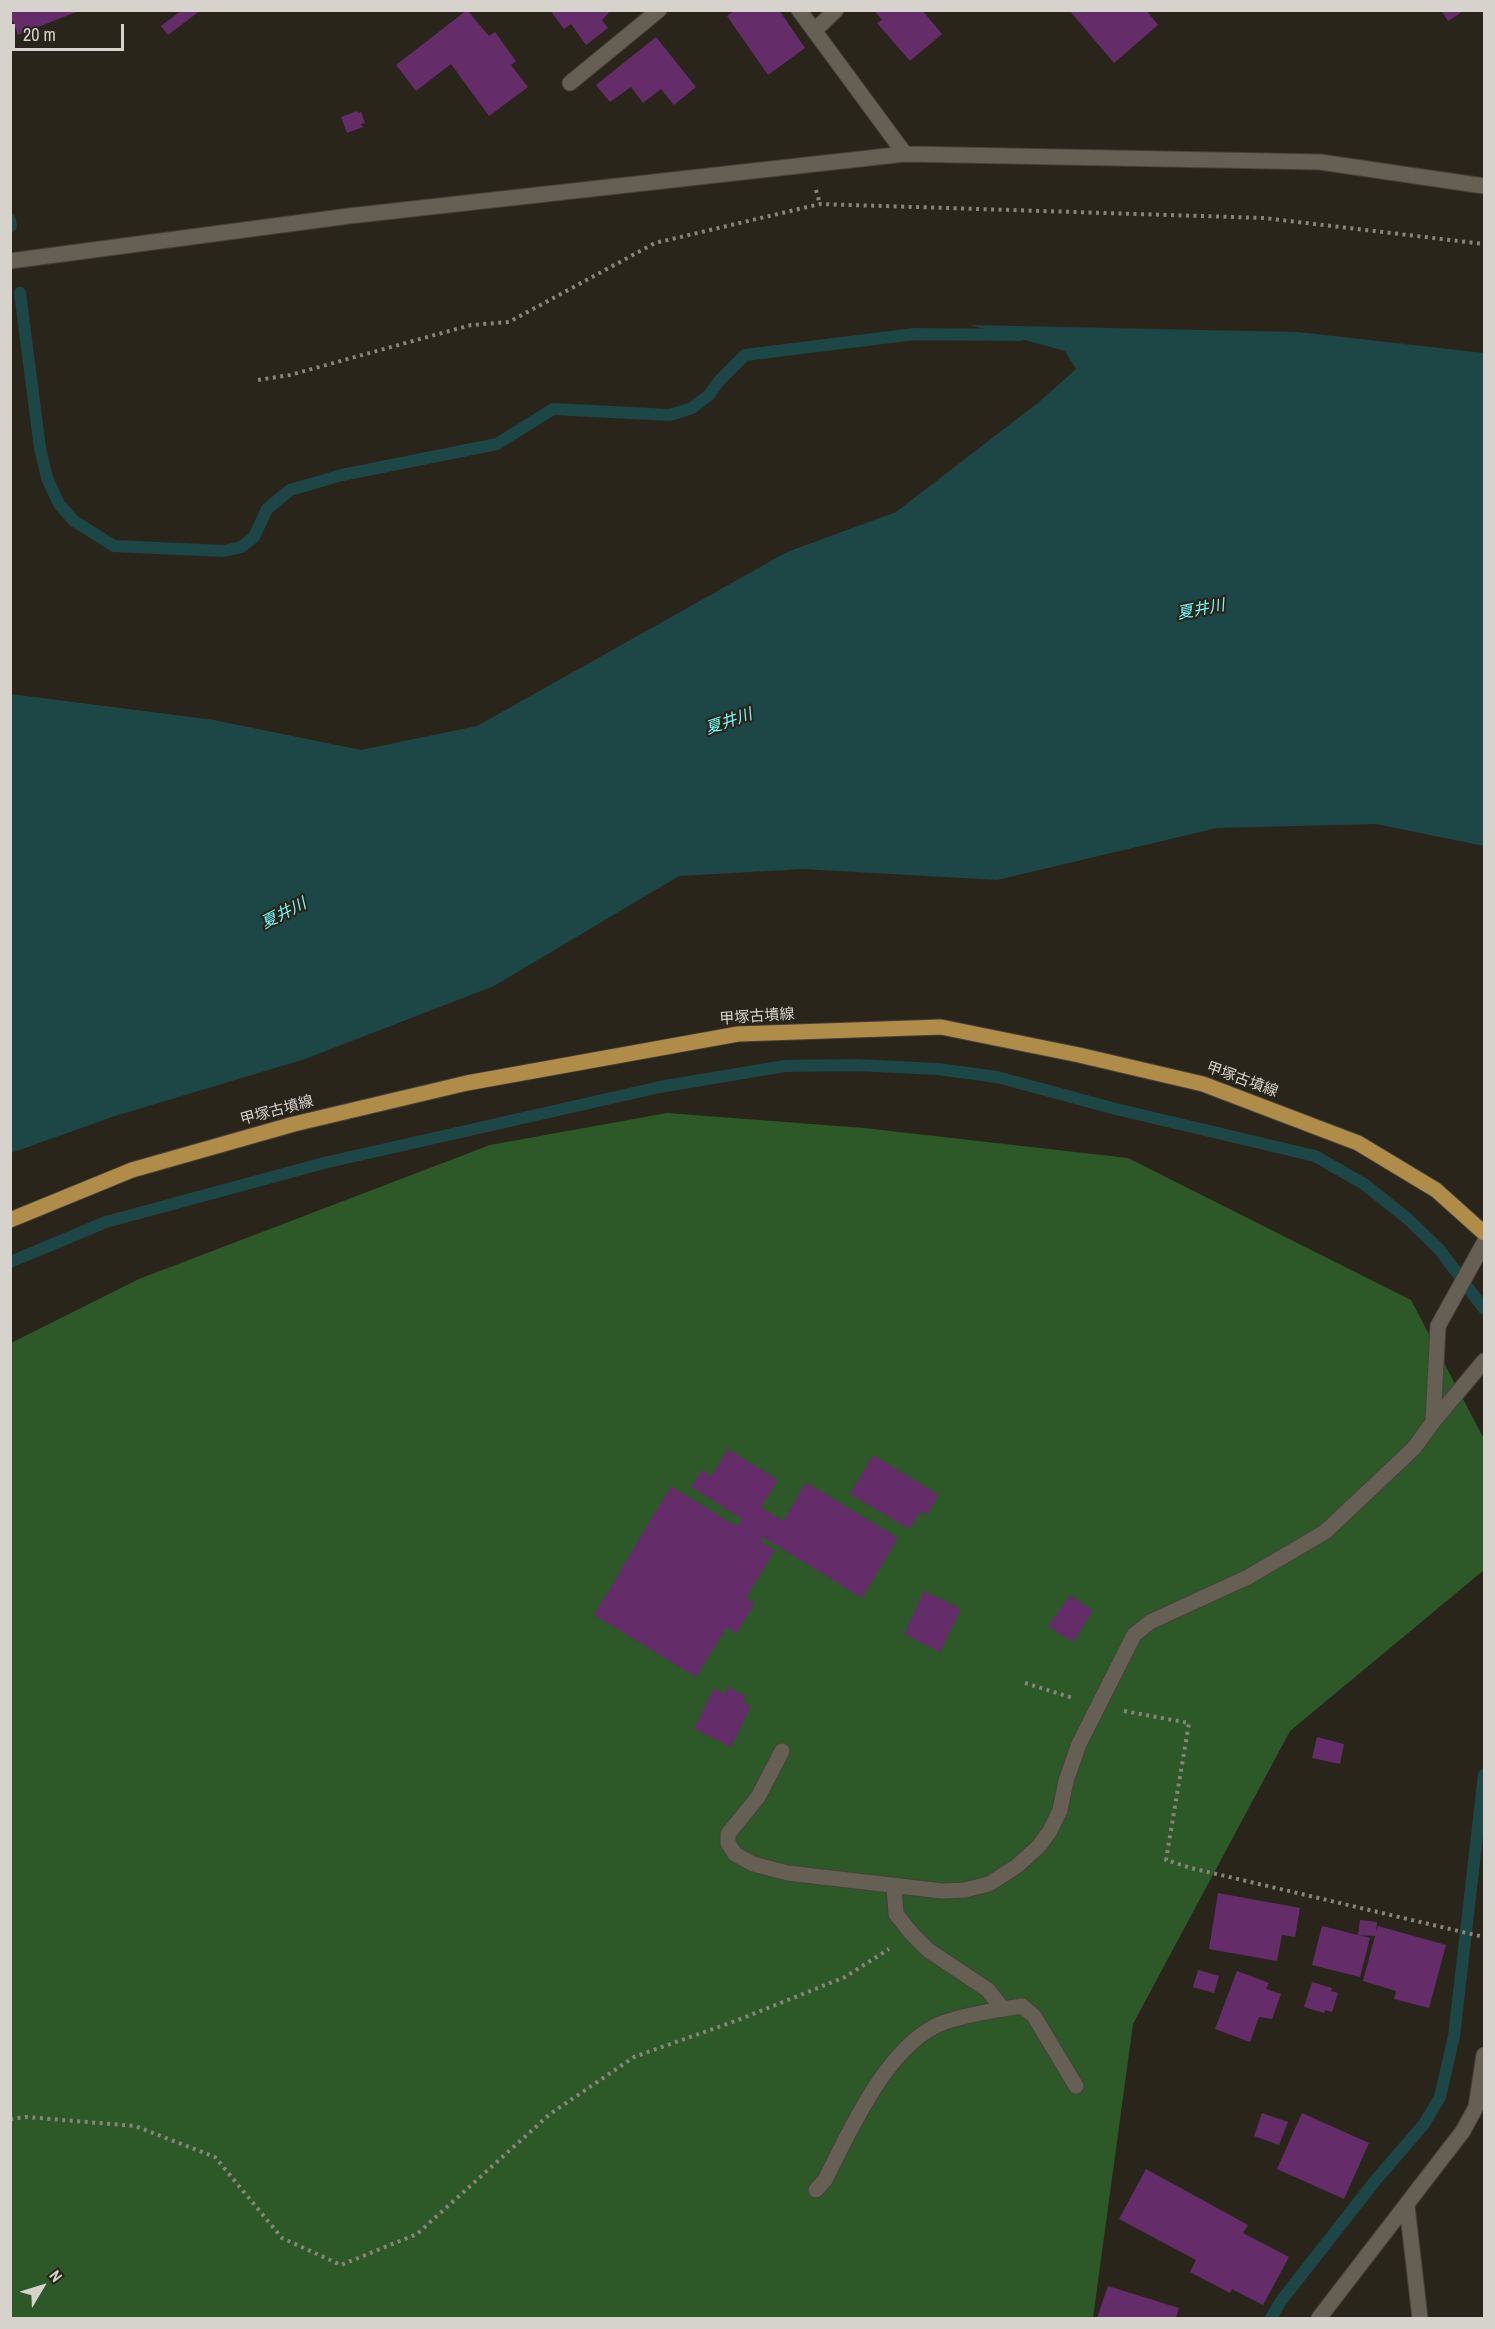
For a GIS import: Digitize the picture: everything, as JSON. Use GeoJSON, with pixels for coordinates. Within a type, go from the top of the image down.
{"type":"FeatureCollection","features":[{"type":"Feature","properties":{"kind":"main road","name":"甲塚古墳線"},"geometry":{"type":"LineString","coordinates":[[10,1220],[132,1170],[294,1124],[467,1083],[738,1034],[941,1027],[1079,1055],[1203,1084],[1358,1143],[1436,1190],[1485,1233]]}},
{"type":"Feature","properties":{"kind":"street"},"geometry":{"type":"LineString","coordinates":[[570,83],[659,10]]}},
{"type":"Feature","properties":{"kind":"street"},"geometry":{"type":"LineString","coordinates":[[799,10],[905,154]]}},
{"type":"Feature","properties":{"kind":"street"},"geometry":{"type":"LineString","coordinates":[[814,31],[836,10]]}},
{"type":"Feature","properties":{"kind":"street"},"geometry":{"type":"LineString","coordinates":[[10,261],[349,216],[905,154],[1320,162],[1485,186]]}},
{"type":"Feature","properties":{"kind":"street"},"geometry":{"type":"LineString","coordinates":[[1433,1422],[1438,1326],[1485,1243]]}},
{"type":"Feature","properties":{"kind":"street"},"geometry":{"type":"LineString","coordinates":[[782,1752],[758,1797],[728,1834],[728,1843],[735,1854],[753,1864],[788,1873],[942,1892],[966,1890],[989,1884],[1017,1866],[1039,1846],[1050,1831],[1060,1810],[1066,1781],[1079,1744],[1134,1635],[1150,1622],[1248,1577],[1325,1532],[1414,1448],[1458,1391],[1485,1361]]}},
{"type":"Feature","properties":{"kind":"street"},"geometry":{"type":"LineString","coordinates":[[894,1886],[896,1914],[912,1934],[928,1950],[988,1990],[1003,2009]]}},
{"type":"Feature","properties":{"kind":"street"},"geometry":{"type":"LineString","coordinates":[[816,2190],[825,2180],[877,2082],[920,2035],[944,2022],[1022,2006],[1034,2016],[1076,2086]]}},
{"type":"Feature","properties":{"kind":"street"},"geometry":{"type":"LineString","coordinates":[[1319,2319],[1463,2131],[1476,2107],[1485,2055]]}},
{"type":"Feature","properties":{"kind":"street"},"geometry":{"type":"LineString","coordinates":[[1407,2206],[1420,2319]]}},
{"type":"Feature","properties":{"kind":"path"},"geometry":{"type":"LineString","coordinates":[[258,380],[290,375],[471,325],[509,321],[655,243],[820,204],[1264,218],[1485,244]]}},
{"type":"Feature","properties":{"kind":"path"},"geometry":{"type":"LineString","coordinates":[[1025,1683],[1099,1706],[1189,1723],[1166,1860],[1191,1868],[1485,1937]]}},
{"type":"Feature","properties":{"kind":"path"},"geometry":{"type":"LineString","coordinates":[[10,2119],[27,2117],[135,2126],[215,2157],[282,2238],[341,2265],[417,2234],[550,2114],[634,2057],[738,2020],[845,1977],[912,1934]]}},
{"type":"Feature","properties":{"kind":"green space"},"geometry":{"type":"Polygon","coordinates":[[[667,1113],[864,1128],[1128,1158],[1411,1300],[1484,1439],[1484,1570],[1290,1731],[1133,2024],[1093,2318],[11,2318],[11,1343],[139,1279],[490,1145],[667,1113]]]}},
{"type":"Feature","properties":{"kind":"water","name":"夏井川"},"geometry":{"type":"Polygon","coordinates":[[[970,325],[1298,332],[1484,353],[1484,846],[1376,824],[1217,828],[997,880],[803,869],[679,876],[494,986],[305,1059],[115,1116],[11,1153],[11,694],[214,720],[361,750],[477,726],[787,552],[896,512],[1039,402],[1076,369],[1065,351],[970,325]]]}},
{"type":"Feature","properties":{"kind":"building"},"geometry":{"type":"Polygon","coordinates":[[[10,10],[75,10],[76,12],[18,35],[13,21],[10,22],[10,10]]]}},
{"type":"Feature","properties":{"kind":"building"},"geometry":{"type":"Polygon","coordinates":[[[182,10],[201,10],[168,35],[161,26],[182,10]]]}},
{"type":"Feature","properties":{"kind":"building"},"geometry":{"type":"Polygon","coordinates":[[[467,10],[489,36],[495,32],[516,61],[511,65],[528,87],[489,116],[451,64],[416,91],[396,65],[467,10]]]}},
{"type":"Feature","properties":{"kind":"building"},"geometry":{"type":"Polygon","coordinates":[[[555,10],[611,10],[602,20],[608,28],[586,45],[571,24],[564,29],[552,13],[555,10]]]}},
{"type":"Feature","properties":{"kind":"building"},"geometry":{"type":"Polygon","coordinates":[[[735,10],[779,10],[805,48],[768,75],[727,16],[735,10]]]}},
{"type":"Feature","properties":{"kind":"building"},"geometry":{"type":"Polygon","coordinates":[[[874,10],[922,10],[942,34],[910,61],[877,23],[882,20],[874,10]]]}},
{"type":"Feature","properties":{"kind":"building"},"geometry":{"type":"Polygon","coordinates":[[[1069,10],[1146,10],[1158,25],[1114,63],[1069,10]]]}},
{"type":"Feature","properties":{"kind":"building"},"geometry":{"type":"Polygon","coordinates":[[[1441,10],[1465,10],[1448,21],[1441,10]]]}},
{"type":"Feature","properties":{"kind":"building"},"geometry":{"type":"Polygon","coordinates":[[[656,37],[696,87],[674,105],[661,89],[643,103],[631,87],[610,102],[596,85],[656,37]]]}},
{"type":"Feature","properties":{"kind":"building"},"geometry":{"type":"Polygon","coordinates":[[[357,111],[361,112],[365,123],[361,124],[363,127],[347,133],[341,117],[357,111]]]}},
{"type":"Feature","properties":{"kind":"building"},"geometry":{"type":"Polygon","coordinates":[[[728,1449],[778,1480],[761,1507],[783,1521],[806,1482],[898,1538],[862,1598],[763,1537],[760,1541],[775,1550],[746,1598],[755,1603],[736,1634],[727,1627],[696,1677],[594,1615],[671,1486],[736,1526],[742,1519],[691,1487],[702,1470],[711,1476],[728,1449]]]}},
{"type":"Feature","properties":{"kind":"building"},"geometry":{"type":"Polygon","coordinates":[[[873,1455],[939,1495],[927,1515],[921,1511],[909,1529],[850,1494],[873,1455]]]}},
{"type":"Feature","properties":{"kind":"building"},"geometry":{"type":"Polygon","coordinates":[[[924,1591],[961,1609],[940,1652],[904,1634],[924,1591]]]}},
{"type":"Feature","properties":{"kind":"building"},"geometry":{"type":"Polygon","coordinates":[[[1070,1595],[1093,1611],[1073,1642],[1048,1626],[1070,1595]]]}},
{"type":"Feature","properties":{"kind":"building"},"geometry":{"type":"Polygon","coordinates":[[[728,1687],[746,1696],[743,1702],[751,1706],[731,1747],[694,1729],[714,1688],[724,1694],[728,1687]]]}},
{"type":"Feature","properties":{"kind":"building"},"geometry":{"type":"Polygon","coordinates":[[[1317,1737],[1344,1744],[1340,1764],[1312,1758],[1317,1737]]]}},
{"type":"Feature","properties":{"kind":"building"},"geometry":{"type":"Polygon","coordinates":[[[1218,1893],[1300,1908],[1295,1937],[1282,1935],[1277,1961],[1209,1949],[1218,1893]]]}},
{"type":"Feature","properties":{"kind":"building"},"geometry":{"type":"Polygon","coordinates":[[[1360,1920],[1377,1922],[1376,1931],[1378,1926],[1446,1945],[1429,2008],[1394,1999],[1396,1991],[1363,1981],[1375,1936],[1358,1935],[1360,1920]]]}},
{"type":"Feature","properties":{"kind":"building"},"geometry":{"type":"Polygon","coordinates":[[[1322,1926],[1370,1938],[1360,1977],[1312,1965],[1322,1926]]]}},
{"type":"Feature","properties":{"kind":"building"},"geometry":{"type":"Polygon","coordinates":[[[1198,1970],[1219,1976],[1214,1993],[1193,1987],[1198,1970]]]}},
{"type":"Feature","properties":{"kind":"building"},"geometry":{"type":"Polygon","coordinates":[[[1237,1971],[1269,1983],[1266,1989],[1281,1994],[1272,2019],[1259,2017],[1250,2042],[1215,2029],[1237,1971]]]}},
{"type":"Feature","properties":{"kind":"building"},"geometry":{"type":"Polygon","coordinates":[[[1312,1982],[1332,1988],[1331,1991],[1338,1993],[1332,2012],[1325,2010],[1324,2013],[1304,2007],[1312,1982]]]}},
{"type":"Feature","properties":{"kind":"building"},"geometry":{"type":"Polygon","coordinates":[[[1262,2113],[1288,2122],[1279,2145],[1254,2136],[1262,2113]]]}},
{"type":"Feature","properties":{"kind":"building"},"geometry":{"type":"Polygon","coordinates":[[[1302,2113],[1369,2143],[1344,2199],[1277,2169],[1302,2113]]]}},
{"type":"Feature","properties":{"kind":"building"},"geometry":{"type":"Polygon","coordinates":[[[1146,2169],[1248,2225],[1243,2233],[1289,2257],[1263,2305],[1232,2289],[1230,2293],[1190,2272],[1196,2260],[1119,2219],[1146,2169]]]}},
{"type":"Feature","properties":{"kind":"building"},"geometry":{"type":"Polygon","coordinates":[[[1108,2286],[1179,2308],[1176,2318],[1097,2318],[1108,2286]]]}},
{"type":"Feature","properties":{"kind":"waterway"},"geometry":{"type":"LineString","coordinates":[[10,220],[11,226]]}},
{"type":"Feature","properties":{"kind":"waterway"},"geometry":{"type":"LineString","coordinates":[[20,293],[40,448],[47,478],[59,504],[74,521],[114,546],[224,551],[241,547],[254,537],[267,509],[290,490],[342,475],[497,444],[553,409],[670,415],[692,408],[709,395],[719,381],[745,355],[915,334],[1020,335]]}},
{"type":"Feature","properties":{"kind":"waterway"},"geometry":{"type":"LineString","coordinates":[[10,1262],[106,1222],[324,1163],[660,1087],[785,1066],[856,1065],[938,1069],[997,1077],[1116,1109],[1315,1156],[1364,1184],[1408,1219],[1439,1249],[1484,1309]]}},
{"type":"Feature","properties":{"kind":"waterway"},"geometry":{"type":"LineString","coordinates":[[1271,2318],[1281,2301],[1375,2181],[1424,2124],[1440,2097],[1454,2036],[1484,1775]]}}]}
